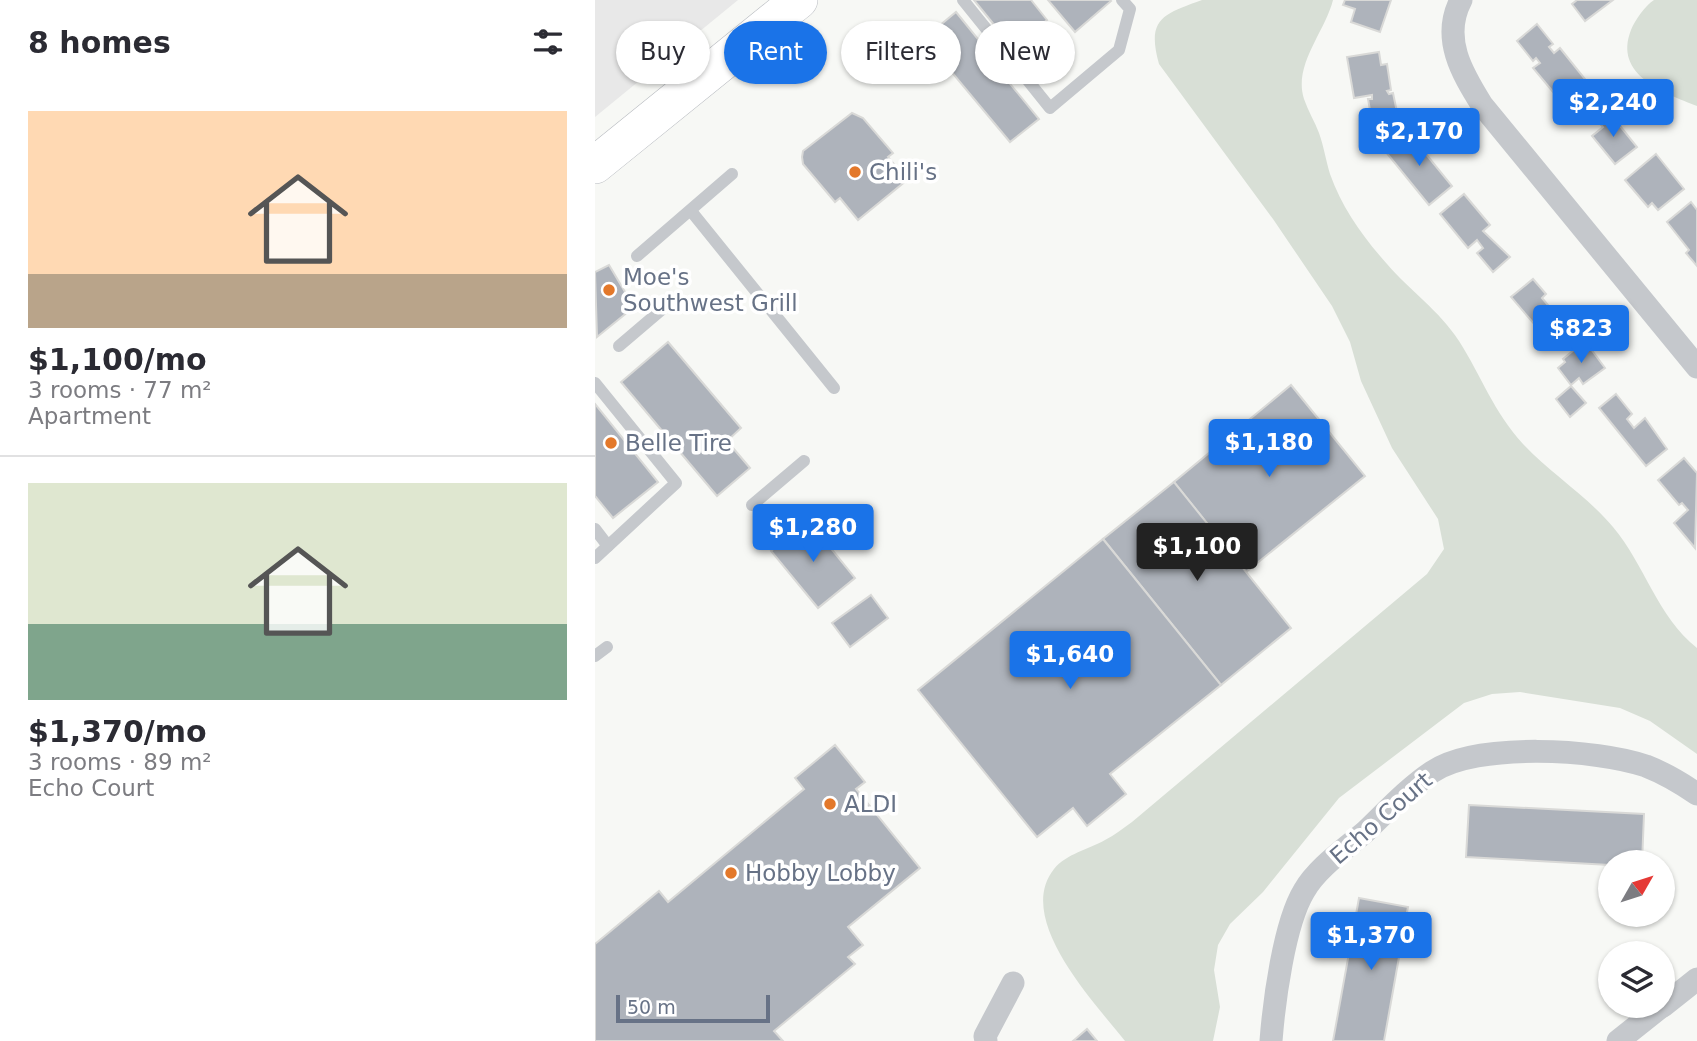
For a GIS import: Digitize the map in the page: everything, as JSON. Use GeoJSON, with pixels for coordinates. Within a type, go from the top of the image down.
{"type":"FeatureCollection","features":[{"type":"Feature","properties":{"kind":"main road"},"geometry":{"type":"LineString","coordinates":[[595,165],[799,0]]}},
{"type":"Feature","properties":{"kind":"street"},"geometry":{"type":"LineString","coordinates":[[1458,11],[1456,58],[1482,106],[1697,366]]}},
{"type":"Feature","properties":{"kind":"street","name":"Echo Court"},"geometry":{"type":"LineString","coordinates":[[1271,1041],[1285,954],[1304,891],[1322,870],[1433,771],[1469,756],[1518,751],[1585,755],[1643,765],[1670,777],[1697,794]]}},
{"type":"Feature","properties":{"kind":"street"},"geometry":{"type":"LineString","coordinates":[[1675,996],[1697,979]]}},
{"type":"Feature","properties":{"kind":"street"},"geometry":{"type":"LineString","coordinates":[[986,1041],[985,1036],[1013,983]]}},
{"type":"Feature","properties":{"kind":"street"},"geometry":{"type":"LineString","coordinates":[[1618,1041],[1647,1018]]}},
{"type":"Feature","properties":{"kind":"lane"},"geometry":{"type":"LineString","coordinates":[[963,0],[1050,108],[1119,50],[1130,9],[1122,0]]}},
{"type":"Feature","properties":{"kind":"lane"},"geometry":{"type":"LineString","coordinates":[[637,256],[733,174]]}},
{"type":"Feature","properties":{"kind":"lane"},"geometry":{"type":"LineString","coordinates":[[691,211],[834,388]]}},
{"type":"Feature","properties":{"kind":"lane"},"geometry":{"type":"LineString","coordinates":[[619,346],[673,300]]}},
{"type":"Feature","properties":{"kind":"lane"},"geometry":{"type":"LineString","coordinates":[[595,383],[676,483],[595,558]]}},
{"type":"Feature","properties":{"kind":"lane"},"geometry":{"type":"LineString","coordinates":[[752,505],[804,461]]}},
{"type":"Feature","properties":{"kind":"lane"},"geometry":{"type":"LineString","coordinates":[[595,529],[608,546]]}},
{"type":"Feature","properties":{"kind":"lane"},"geometry":{"type":"LineString","coordinates":[[595,656],[607,647]]}},
{"type":"Feature","properties":{"kind":"shaded area"},"geometry":{"type":"Polygon","coordinates":[[[595,0],[738,0],[710,23],[616,21],[616,84],[635,84],[595,117],[595,0]]]}},
{"type":"Feature","properties":{"kind":"shaded area"},"geometry":{"type":"Polygon","coordinates":[[[1202,0],[1333,0],[1306,61],[1302,86],[1304,99],[1319,133],[1330,174],[1341,199],[1378,254],[1451,330],[1513,432],[1534,455],[1613,527],[1634,557],[1671,621],[1697,648],[1697,754],[1650,721],[1620,708],[1520,692],[1492,694],[1464,703],[1339,798],[1263,892],[1230,924],[1218,945],[1214,970],[1220,1007],[1213,1041],[1125,1041],[1079,983],[1051,935],[1044,912],[1044,889],[1054,869],[1065,859],[1109,838],[1132,822],[1427,574],[1444,549],[1438,519],[1392,448],[1361,381],[1350,342],[1332,306],[1273,219],[1159,64],[1155,37],[1161,20],[1177,9],[1202,0]]]}},
{"type":"Feature","properties":{"kind":"shaded area"},"geometry":{"type":"Polygon","coordinates":[[[1654,0],[1697,0],[1697,106],[1670,95],[1645,80],[1629,59],[1627,46],[1631,30],[1654,0]]]}},
{"type":"Feature","properties":{"kind":"building"},"geometry":{"type":"Polygon","coordinates":[[[974,0],[1031,0],[1047,20],[1046,21],[991,21],[974,0]]]}},
{"type":"Feature","properties":{"kind":"building"},"geometry":{"type":"Polygon","coordinates":[[[1048,0],[1111,1],[1075,32],[1075,21],[1066,21],[1048,0]]]}},
{"type":"Feature","properties":{"kind":"building"},"geometry":{"type":"Polygon","coordinates":[[[1345,0],[1391,0],[1380,32],[1351,22],[1355,9],[1343,5],[1345,0]]]}},
{"type":"Feature","properties":{"kind":"building"},"geometry":{"type":"Polygon","coordinates":[[[1577,0],[1613,0],[1585,21],[1572,4],[1577,0]]]}},
{"type":"Feature","properties":{"kind":"building"},"geometry":{"type":"Polygon","coordinates":[[[956,12],[975,35],[975,84],[1010,84],[1039,119],[1010,142],[961,83],[961,21],[945,21],[956,12]]]}},
{"type":"Feature","properties":{"kind":"building"},"geometry":{"type":"Polygon","coordinates":[[[1537,24],[1553,44],[1549,47],[1554,53],[1560,48],[1589,84],[1564,105],[1533,68],[1540,63],[1536,58],[1533,61],[1517,41],[1537,24]]]}},
{"type":"Feature","properties":{"kind":"building"},"geometry":{"type":"Polygon","coordinates":[[[1379,52],[1381,65],[1387,64],[1391,90],[1387,91],[1389,94],[1393,93],[1398,117],[1372,121],[1368,99],[1372,99],[1372,95],[1354,98],[1347,57],[1379,52]]]}},
{"type":"Feature","properties":{"kind":"building"},"geometry":{"type":"Polygon","coordinates":[[[1608,111],[1637,147],[1615,164],[1592,136],[1603,127],[1597,120],[1608,111]]]}},
{"type":"Feature","properties":{"kind":"building","name":"Chili's"},"geometry":{"type":"Polygon","coordinates":[[[852,113],[863,118],[893,153],[888,157],[907,180],[858,220],[840,198],[835,202],[803,164],[802,157],[803,151],[852,113]]]}},
{"type":"Feature","properties":{"kind":"building"},"geometry":{"type":"Polygon","coordinates":[[[1408,132],[1452,186],[1429,205],[1385,151],[1408,132]]]}},
{"type":"Feature","properties":{"kind":"building"},"geometry":{"type":"Polygon","coordinates":[[[1656,154],[1684,189],[1658,210],[1652,203],[1648,207],[1625,180],[1656,154]]]}},
{"type":"Feature","properties":{"kind":"building"},"geometry":{"type":"Polygon","coordinates":[[[1464,194],[1490,225],[1483,231],[1510,257],[1493,272],[1477,253],[1483,248],[1477,240],[1468,248],[1440,214],[1464,194]]]}},
{"type":"Feature","properties":{"kind":"building"},"geometry":{"type":"Polygon","coordinates":[[[1691,202],[1697,210],[1697,266],[1686,253],[1689,250],[1667,222],[1691,202]]]}},
{"type":"Feature","properties":{"kind":"building","name":"Moe's Southwest Grill"},"geometry":{"type":"Polygon","coordinates":[[[609,265],[634,307],[597,337],[595,272],[609,265]]]}},
{"type":"Feature","properties":{"kind":"building"},"geometry":{"type":"Polygon","coordinates":[[[1533,279],[1546,294],[1542,298],[1553,311],[1535,325],[1511,297],[1533,279]]]}},
{"type":"Feature","properties":{"kind":"building"},"geometry":{"type":"Polygon","coordinates":[[[1585,341],[1605,368],[1583,384],[1579,378],[1571,385],[1558,368],[1565,362],[1563,359],[1585,341]]]}},
{"type":"Feature","properties":{"kind":"building"},"geometry":{"type":"Polygon","coordinates":[[[668,342],[741,428],[727,441],[750,468],[717,496],[621,382],[668,342]]]}},
{"type":"Feature","properties":{"kind":"building"},"geometry":{"type":"Polygon","coordinates":[[[1291,385],[1365,476],[1246,572],[1174,482],[1291,385]]]}},
{"type":"Feature","properties":{"kind":"building"},"geometry":{"type":"Polygon","coordinates":[[[1571,386],[1586,403],[1570,417],[1556,399],[1571,386]]]}},
{"type":"Feature","properties":{"kind":"building"},"geometry":{"type":"Polygon","coordinates":[[[1616,394],[1632,414],[1627,419],[1634,428],[1645,418],[1667,449],[1646,466],[1599,408],[1616,394]]]}},
{"type":"Feature","properties":{"kind":"building","name":"Belle Tire"},"geometry":{"type":"Polygon","coordinates":[[[595,404],[658,482],[613,518],[595,496],[595,404]]]}},
{"type":"Feature","properties":{"kind":"building"},"geometry":{"type":"Polygon","coordinates":[[[1684,458],[1697,473],[1695,548],[1674,523],[1688,510],[1682,503],[1679,505],[1658,480],[1684,458]]]}},
{"type":"Feature","properties":{"kind":"building"},"geometry":{"type":"Polygon","coordinates":[[[1174,482],[1291,628],[1221,685],[1103,539],[1174,482]]]}},
{"type":"Feature","properties":{"kind":"building"},"geometry":{"type":"Polygon","coordinates":[[[808,520],[855,578],[818,608],[771,551],[808,520]]]}},
{"type":"Feature","properties":{"kind":"building"},"geometry":{"type":"Polygon","coordinates":[[[1103,539],[1221,685],[1110,774],[1126,794],[1087,826],[1073,808],[1037,837],[918,690],[1103,539]]]}},
{"type":"Feature","properties":{"kind":"building"},"geometry":{"type":"Polygon","coordinates":[[[871,595],[888,618],[850,647],[832,623],[871,595]]]}},
{"type":"Feature","properties":{"kind":"building"},"geometry":{"type":"Polygon","coordinates":[[[835,745],[865,782],[856,789],[920,868],[848,927],[863,945],[848,957],[855,964],[774,1031],[783,1041],[595,1041],[595,944],[659,891],[668,902],[804,789],[795,778],[835,745]]]}},
{"type":"Feature","properties":{"kind":"building"},"geometry":{"type":"Polygon","coordinates":[[[1469,805],[1644,814],[1643,850],[1598,850],[1598,864],[1466,857],[1469,805]]]}},
{"type":"Feature","properties":{"kind":"building"},"geometry":{"type":"Polygon","coordinates":[[[1359,898],[1408,907],[1384,1041],[1333,1041],[1359,898]]]}},
{"type":"Feature","properties":{"kind":"building"},"geometry":{"type":"Polygon","coordinates":[[[1087,1029],[1097,1041],[1073,1041],[1087,1029]]]}},
{"type":"Feature","properties":{"kind":"place","name":"Chili's"},"geometry":{"type":"Point","coordinates":[855,172]}},
{"type":"Feature","properties":{"kind":"place","name":"Moe's Southwest Grill"},"geometry":{"type":"Point","coordinates":[609,290]}},
{"type":"Feature","properties":{"kind":"place","name":"Belle Tire"},"geometry":{"type":"Point","coordinates":[611,443]}},
{"type":"Feature","properties":{"kind":"place","name":"ALDI"},"geometry":{"type":"Point","coordinates":[830,804]}},
{"type":"Feature","properties":{"kind":"place","name":"Hobby Lobby"},"geometry":{"type":"Point","coordinates":[731,873]}}]}
